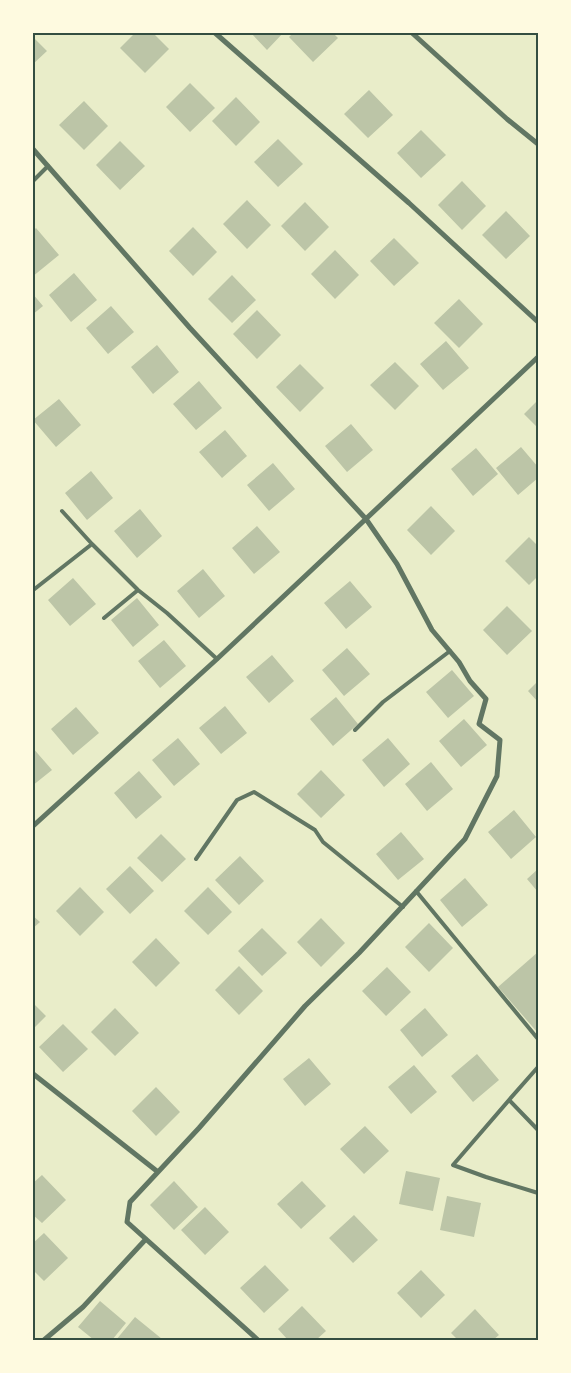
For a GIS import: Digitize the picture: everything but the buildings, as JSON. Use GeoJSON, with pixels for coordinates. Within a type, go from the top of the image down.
{"type":"FeatureCollection","features":[{"type":"Feature","properties":{"kind":"street"},"geometry":{"type":"LineString","coordinates":[[214,32],[408,203],[538,322]]}},
{"type":"Feature","properties":{"kind":"street"},"geometry":{"type":"LineString","coordinates":[[411,32],[507,119],[538,144]]}},
{"type":"Feature","properties":{"kind":"street"},"geometry":{"type":"LineString","coordinates":[[32,148],[190,328],[366,519],[397,564],[432,630],[459,662],[470,681],[486,699],[479,724],[500,740],[496,776],[465,838],[403,907],[305,1006],[199,1128],[130,1202],[127,1222],[258,1340]]}},
{"type":"Feature","properties":{"kind":"street"},"geometry":{"type":"LineString","coordinates":[[34,824],[217,659],[538,357]]}},
{"type":"Feature","properties":{"kind":"street"},"geometry":{"type":"LineString","coordinates":[[32,1073],[158,1172]]}},
{"type":"Feature","properties":{"kind":"street"},"geometry":{"type":"LineString","coordinates":[[44,1340],[83,1307],[146,1239]]}},
{"type":"Feature","properties":{"kind":"lane"},"geometry":{"type":"LineString","coordinates":[[32,182],[48,166]]}},
{"type":"Feature","properties":{"kind":"lane"},"geometry":{"type":"LineString","coordinates":[[62,511],[138,590],[168,613],[217,659]]}},
{"type":"Feature","properties":{"kind":"lane"},"geometry":{"type":"LineString","coordinates":[[32,591],[92,544]]}},
{"type":"Feature","properties":{"kind":"lane"},"geometry":{"type":"LineString","coordinates":[[104,618],[138,590]]}},
{"type":"Feature","properties":{"kind":"lane"},"geometry":{"type":"LineString","coordinates":[[355,730],[382,702],[450,651]]}},
{"type":"Feature","properties":{"kind":"lane"},"geometry":{"type":"LineString","coordinates":[[196,859],[237,800],[254,792],[315,830],[323,842],[365,874],[403,907]]}},
{"type":"Feature","properties":{"kind":"lane"},"geometry":{"type":"LineString","coordinates":[[416,891],[538,1040]]}},
{"type":"Feature","properties":{"kind":"lane"},"geometry":{"type":"LineString","coordinates":[[538,1067],[453,1165],[538,1193]]}},
{"type":"Feature","properties":{"kind":"lane"},"geometry":{"type":"LineString","coordinates":[[509,1100],[538,1130]]}}]}
